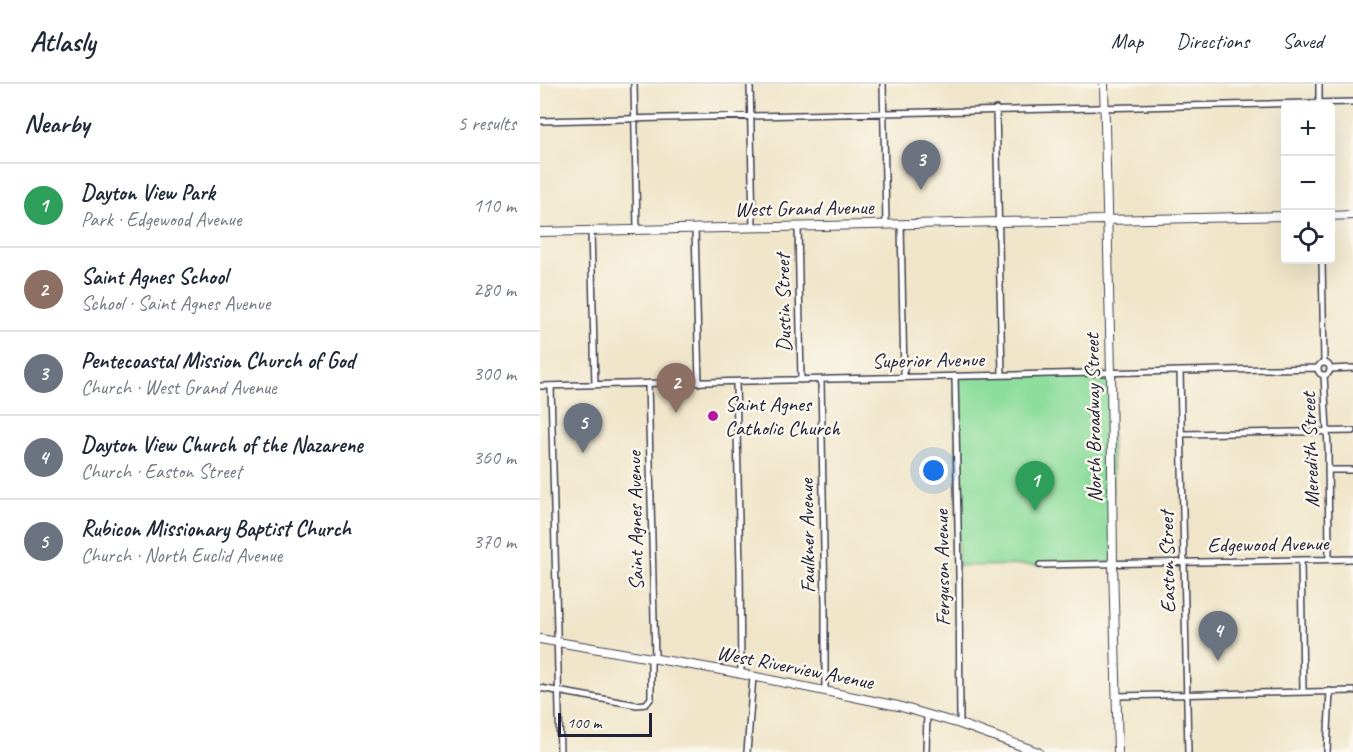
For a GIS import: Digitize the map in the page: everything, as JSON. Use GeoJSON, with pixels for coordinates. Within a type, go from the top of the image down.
{"type":"FeatureCollection","features":[{"type":"Feature","properties":{"kind":"street"},"geometry":{"type":"LineString","coordinates":[[634,84],[637,230]]}},
{"type":"Feature","properties":{"kind":"street"},"geometry":{"type":"LineString","coordinates":[[750,84],[753,227]]}},
{"type":"Feature","properties":{"kind":"street"},"geometry":{"type":"LineString","coordinates":[[883,84],[886,224]]}},
{"type":"Feature","properties":{"kind":"street","name":"North Broadway Street"},"geometry":{"type":"LineString","coordinates":[[1104,84],[1117,749]]}},
{"type":"Feature","properties":{"kind":"street"},"geometry":{"type":"LineString","coordinates":[[1319,84],[1319,102]]}},
{"type":"Feature","properties":{"kind":"street"},"geometry":{"type":"LineString","coordinates":[[1335,103],[1353,102]]}},
{"type":"Feature","properties":{"kind":"street"},"geometry":{"type":"LineString","coordinates":[[540,121],[884,114],[996,109],[1281,105]]}},
{"type":"Feature","properties":{"kind":"street"},"geometry":{"type":"LineString","coordinates":[[996,109],[1002,374]]}},
{"type":"Feature","properties":{"kind":"street"},"geometry":{"type":"LineString","coordinates":[[1335,216],[1353,215]]}},
{"type":"Feature","properties":{"kind":"street","name":"West Grand Avenue"},"geometry":{"type":"LineString","coordinates":[[540,232],[1281,216]]}},
{"type":"Feature","properties":{"kind":"street"},"geometry":{"type":"LineString","coordinates":[[901,224],[904,376]]}},
{"type":"Feature","properties":{"kind":"street","name":"Dustin Street"},"geometry":{"type":"LineString","coordinates":[[798,226],[801,380]]}},
{"type":"Feature","properties":{"kind":"street"},"geometry":{"type":"LineString","coordinates":[[695,228],[699,383]]}},
{"type":"Feature","properties":{"kind":"street"},"geometry":{"type":"LineString","coordinates":[[591,231],[595,385]]}},
{"type":"Feature","properties":{"kind":"street","name":"Meredith Street"},"geometry":{"type":"LineString","coordinates":[[1322,264],[1324,362]]}},
{"type":"Feature","properties":{"kind":"street"},"geometry":{"type":"LineString","coordinates":[[1330,369],[1324,362],[1317,368],[1319,373],[1324,375],[1330,369],[1353,368]]}},
{"type":"Feature","properties":{"kind":"street","name":"Superior Avenue"},"geometry":{"type":"LineString","coordinates":[[540,386],[1317,368]]}},
{"type":"Feature","properties":{"kind":"street","name":"Easton Street"},"geometry":{"type":"LineString","coordinates":[[1180,371],[1188,752]]}},
{"type":"Feature","properties":{"kind":"street","name":"Meredith Street"},"geometry":{"type":"LineString","coordinates":[[1324,375],[1329,560]]}},
{"type":"Feature","properties":{"kind":"street","name":"Ferguson Avenue"},"geometry":{"type":"LineString","coordinates":[[955,376],[960,724]]}},
{"type":"Feature","properties":{"kind":"street","name":"Faulkner Avenue"},"geometry":{"type":"LineString","coordinates":[[821,380],[825,691]]}},
{"type":"Feature","properties":{"kind":"street"},"geometry":{"type":"LineString","coordinates":[[736,382],[741,674]]}},
{"type":"Feature","properties":{"kind":"street","name":"Saint Agnes Avenue"},"geometry":{"type":"LineString","coordinates":[[558,691],[637,705],[646,704],[651,698],[653,658],[648,384]]}},
{"type":"Feature","properties":{"kind":"street"},"geometry":{"type":"LineString","coordinates":[[551,386],[560,752]]}},
{"type":"Feature","properties":{"kind":"street"},"geometry":{"type":"LineString","coordinates":[[1182,434],[1353,430]]}},
{"type":"Feature","properties":{"kind":"street"},"geometry":{"type":"LineString","coordinates":[[1328,470],[1353,470]]}},
{"type":"Feature","properties":{"kind":"street","name":"Edgewood Avenue"},"geometry":{"type":"LineString","coordinates":[[1040,565],[1353,559]]}},
{"type":"Feature","properties":{"kind":"street"},"geometry":{"type":"LineString","coordinates":[[1300,560],[1303,692]]}},
{"type":"Feature","properties":{"kind":"street","name":"West Riverview Avenue"},"geometry":{"type":"LineString","coordinates":[[540,639],[741,674],[898,706],[960,724],[1038,752]]}},
{"type":"Feature","properties":{"kind":"street"},"geometry":{"type":"LineString","coordinates":[[747,752],[753,677]]}},
{"type":"Feature","properties":{"kind":"street"},"geometry":{"type":"LineString","coordinates":[[540,688],[558,691]]}},
{"type":"Feature","properties":{"kind":"street"},"geometry":{"type":"LineString","coordinates":[[1327,752],[1330,691]]}},
{"type":"Feature","properties":{"kind":"street"},"geometry":{"type":"LineString","coordinates":[[1117,696],[1353,691]]}},
{"type":"Feature","properties":{"kind":"street"},"geometry":{"type":"LineString","coordinates":[[926,752],[927,714]]}},
{"type":"Feature","properties":{"kind":"green space"},"geometry":{"type":"Polygon","coordinates":[[[1111,373],[1113,564],[958,566],[955,376],[1111,373]]]}},
{"type":"Feature","properties":{"kind":"place","name":"Pentecoastal Mission Church of God"},"geometry":{"type":"Point","coordinates":[921,190]}},
{"type":"Feature","properties":{"kind":"place","name":"Saint Agnes School"},"geometry":{"type":"Point","coordinates":[676,413]}},
{"type":"Feature","properties":{"kind":"place","name":"Saint Agnes Catholic Church"},"geometry":{"type":"Point","coordinates":[713,416]}},
{"type":"Feature","properties":{"kind":"place","name":"Rubicon Missionary Baptist Church"},"geometry":{"type":"Point","coordinates":[583,453]}},
{"type":"Feature","properties":{"kind":"place","name":"Dayton View Park"},"geometry":{"type":"Point","coordinates":[1035,511]}},
{"type":"Feature","properties":{"kind":"place","name":"Dayton View Church of the Nazarene"},"geometry":{"type":"Point","coordinates":[1218,661]}}]}
